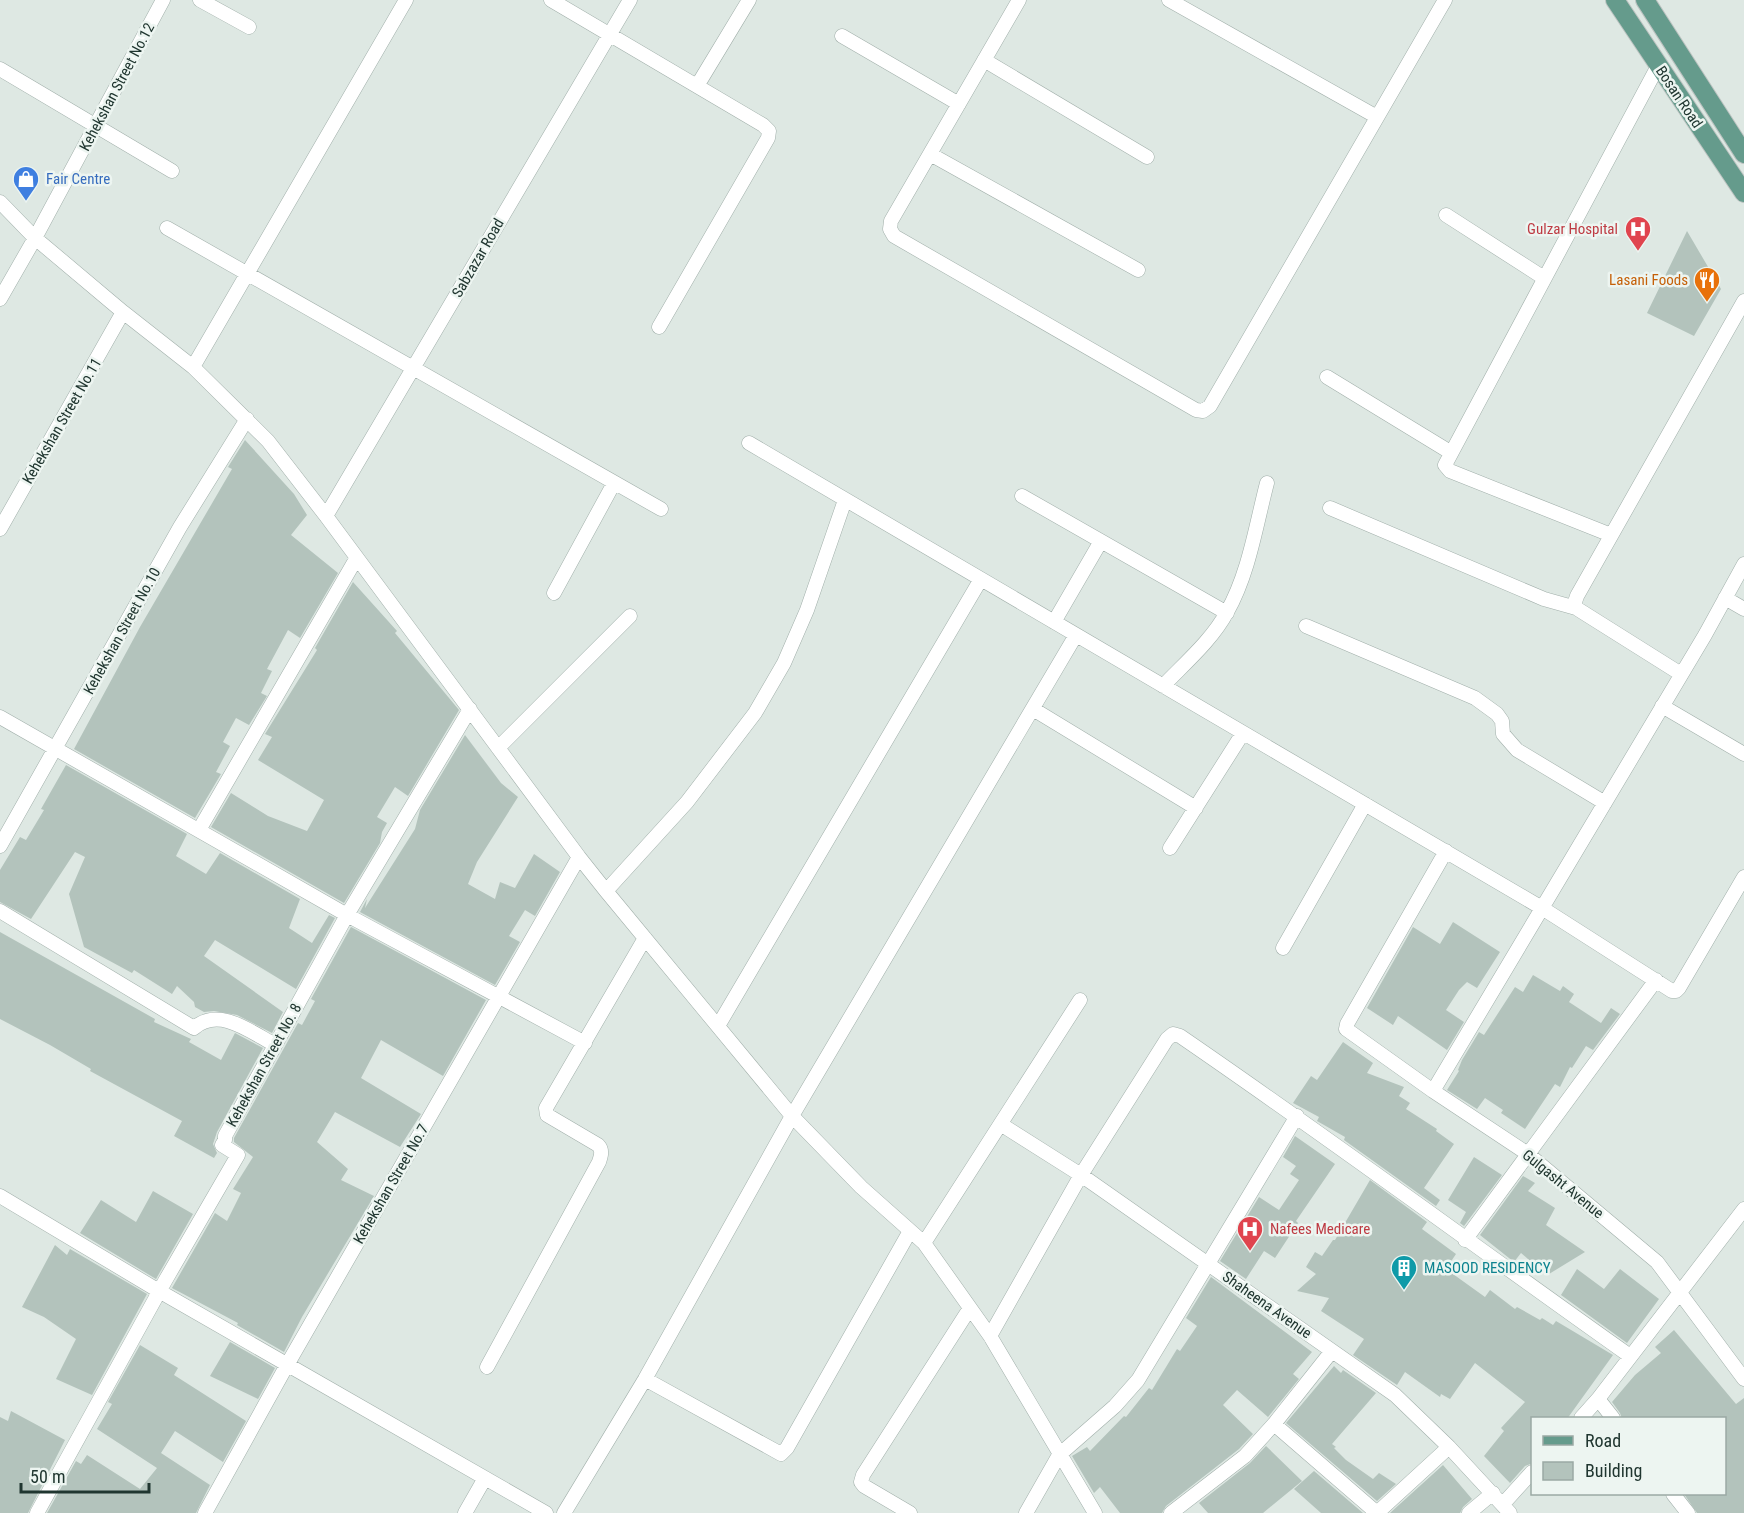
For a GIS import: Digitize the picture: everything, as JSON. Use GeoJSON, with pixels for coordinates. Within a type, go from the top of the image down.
{"type":"FeatureCollection","features":[{"type":"Feature","properties":{"kind":"main road","name":"Bosan Road"},"geometry":{"type":"LineString","coordinates":[[1615,0],[1744,193]]}},
{"type":"Feature","properties":{"kind":"main road","name":"Bosan Road"},"geometry":{"type":"LineString","coordinates":[[1645,0],[1744,154]]}},
{"type":"Feature","properties":{"kind":"street","name":"Kehekshan Street No.12"},"geometry":{"type":"LineString","coordinates":[[0,299],[163,0]]}},
{"type":"Feature","properties":{"kind":"street"},"geometry":{"type":"LineString","coordinates":[[200,0],[249,27]]}},
{"type":"Feature","properties":{"kind":"street"},"geometry":{"type":"LineString","coordinates":[[193,368],[406,0]]}},
{"type":"Feature","properties":{"kind":"street"},"geometry":{"type":"LineString","coordinates":[[551,0],[763,125],[769,131],[768,138],[659,327]]}},
{"type":"Feature","properties":{"kind":"street","name":"Sabzazar Road"},"geometry":{"type":"LineString","coordinates":[[326,516],[630,0]]}},
{"type":"Feature","properties":{"kind":"street"},"geometry":{"type":"LineString","coordinates":[[697,86],[749,0]]}},
{"type":"Feature","properties":{"kind":"street"},"geometry":{"type":"LineString","coordinates":[[1019,0],[891,221],[890,229],[894,236],[1196,410],[1203,411],[1210,406],[1445,0]]}},
{"type":"Feature","properties":{"kind":"street"},"geometry":{"type":"LineString","coordinates":[[1169,0],[1377,117]]}},
{"type":"Feature","properties":{"kind":"street"},"geometry":{"type":"LineString","coordinates":[[842,36],[959,104]]}},
{"type":"Feature","properties":{"kind":"street"},"geometry":{"type":"LineString","coordinates":[[984,60],[1147,157]]}},
{"type":"Feature","properties":{"kind":"street"},"geometry":{"type":"LineString","coordinates":[[1611,535],[1450,471],[1445,465],[1658,66]]}},
{"type":"Feature","properties":{"kind":"street"},"geometry":{"type":"LineString","coordinates":[[0,69],[172,171]]}},
{"type":"Feature","properties":{"kind":"street"},"geometry":{"type":"LineString","coordinates":[[930,154],[1138,270]]}},
{"type":"Feature","properties":{"kind":"street"},"geometry":{"type":"LineString","coordinates":[[0,202],[35,238],[193,368],[268,441],[606,891],[792,1116],[861,1186],[924,1243],[990,1336],[1095,1513]]}},
{"type":"Feature","properties":{"kind":"street"},"geometry":{"type":"LineString","coordinates":[[1446,215],[1544,278]]}},
{"type":"Feature","properties":{"kind":"street"},"geometry":{"type":"LineString","coordinates":[[167,228],[661,509]]}},
{"type":"Feature","properties":{"kind":"street"},"geometry":{"type":"LineString","coordinates":[[1576,608],[1577,596],[1744,301]]}},
{"type":"Feature","properties":{"kind":"street","name":"Kehekshan Street No.11"},"geometry":{"type":"LineString","coordinates":[[0,529],[123,312]]}},
{"type":"Feature","properties":{"kind":"street"},"geometry":{"type":"LineString","coordinates":[[1328,377],[1450,452]]}},
{"type":"Feature","properties":{"kind":"street","name":"Kehekshan Street No.10"},"geometry":{"type":"LineString","coordinates":[[0,846],[180,526],[247,419]]}},
{"type":"Feature","properties":{"kind":"street"},"geometry":{"type":"LineString","coordinates":[[749,443],[1446,851],[1676,991],[1744,877]]}},
{"type":"Feature","properties":{"kind":"street"},"geometry":{"type":"LineString","coordinates":[[554,593],[614,483]]}},
{"type":"Feature","properties":{"kind":"street"},"geometry":{"type":"LineString","coordinates":[[1163,686],[1212,634],[1227,613],[1241,582],[1267,483]]}},
{"type":"Feature","properties":{"kind":"street"},"geometry":{"type":"LineString","coordinates":[[1022,496],[1227,613]]}},
{"type":"Feature","properties":{"kind":"street"},"geometry":{"type":"LineString","coordinates":[[606,891],[687,802],[755,712],[784,663],[807,610],[845,500]]}},
{"type":"Feature","properties":{"kind":"street"},"geometry":{"type":"LineString","coordinates":[[1330,508],[1544,599],[1576,608],[1681,674]]}},
{"type":"Feature","properties":{"kind":"street"},"geometry":{"type":"LineString","coordinates":[[1054,622],[1101,541]]}},
{"type":"Feature","properties":{"kind":"street"},"geometry":{"type":"LineString","coordinates":[[199,830],[356,559]]}},
{"type":"Feature","properties":{"kind":"street"},"geometry":{"type":"LineString","coordinates":[[1433,1091],[1706,635],[1744,564]]}},
{"type":"Feature","properties":{"kind":"street"},"geometry":{"type":"LineString","coordinates":[[717,1026],[981,579]]}},
{"type":"Feature","properties":{"kind":"street"},"geometry":{"type":"LineString","coordinates":[[1725,598],[1744,609]]}},
{"type":"Feature","properties":{"kind":"street"},"geometry":{"type":"LineString","coordinates":[[498,748],[630,616]]}},
{"type":"Feature","properties":{"kind":"street"},"geometry":{"type":"LineString","coordinates":[[1306,626],[1475,698],[1497,714],[1502,721],[1503,734],[1517,750],[1605,803]]}},
{"type":"Feature","properties":{"kind":"street"},"geometry":{"type":"LineString","coordinates":[[564,1513],[645,1379],[792,1116],[1076,635]]}},
{"type":"Feature","properties":{"kind":"street"},"geometry":{"type":"LineString","coordinates":[[1662,706],[1744,754]]}},
{"type":"Feature","properties":{"kind":"street","name":"Kehekshan Street No. 8"},"geometry":{"type":"LineString","coordinates":[[37,1513],[159,1291],[238,1155],[222,1145],[225,1136],[347,915],[470,709]]}},
{"type":"Feature","properties":{"kind":"street"},"geometry":{"type":"LineString","coordinates":[[1033,709],[1196,808]]}},
{"type":"Feature","properties":{"kind":"street"},"geometry":{"type":"LineString","coordinates":[[0,717],[347,915],[585,1043]]}},
{"type":"Feature","properties":{"kind":"street"},"geometry":{"type":"LineString","coordinates":[[1170,848],[1244,733]]}},
{"type":"Feature","properties":{"kind":"street"},"geometry":{"type":"LineString","coordinates":[[1283,948],[1365,804]]}},
{"type":"Feature","properties":{"kind":"street","name":"Gulgasht Avenue"},"geometry":{"type":"LineString","coordinates":[[1446,851],[1346,1029],[1433,1091],[1528,1154],[1657,1262],[1744,1378]]}},
{"type":"Feature","properties":{"kind":"street","name":"Kehekshan Street No.7"},"geometry":{"type":"LineString","coordinates":[[205,1513],[287,1365],[579,857]]}},
{"type":"Feature","properties":{"kind":"street"},"geometry":{"type":"LineString","coordinates":[[0,910],[194,1028],[202,1021],[227,1020],[275,1045]]}},
{"type":"Feature","properties":{"kind":"street"},"geometry":{"type":"LineString","coordinates":[[487,1366],[599,1162],[601,1148],[545,1113],[546,1108],[645,938]]}},
{"type":"Feature","properties":{"kind":"street"},"geometry":{"type":"LineString","coordinates":[[1465,1240],[1656,980]]}},
{"type":"Feature","properties":{"kind":"street"},"geometry":{"type":"LineString","coordinates":[[924,1243],[1002,1125],[1080,1000]]}},
{"type":"Feature","properties":{"kind":"street"},"geometry":{"type":"LineString","coordinates":[[990,1336],[1081,1175],[1167,1039],[1173,1034],[1180,1036],[1297,1116],[1465,1240],[1630,1356]]}},
{"type":"Feature","properties":{"kind":"street"},"geometry":{"type":"LineString","coordinates":[[1026,1513],[1059,1455],[1115,1406],[1138,1380],[1297,1116]]}},
{"type":"Feature","properties":{"kind":"street","name":"Shaheena Avenue"},"geometry":{"type":"LineString","coordinates":[[1002,1125],[1081,1175],[1395,1395],[1449,1447],[1507,1509]]}},
{"type":"Feature","properties":{"kind":"street"},"geometry":{"type":"LineString","coordinates":[[0,1196],[159,1291],[546,1513]]}},
{"type":"Feature","properties":{"kind":"street"},"geometry":{"type":"LineString","coordinates":[[1583,1417],[1744,1209]]}},
{"type":"Feature","properties":{"kind":"street"},"geometry":{"type":"LineString","coordinates":[[645,1379],[781,1454],[787,1448],[910,1231]]}},
{"type":"Feature","properties":{"kind":"street"},"geometry":{"type":"LineString","coordinates":[[907,1512],[864,1486],[861,1482],[863,1475],[970,1308]]}},
{"type":"Feature","properties":{"kind":"street"},"geometry":{"type":"LineString","coordinates":[[1171,1513],[1245,1456],[1274,1424],[1332,1351]]}},
{"type":"Feature","properties":{"kind":"street"},"geometry":{"type":"LineString","coordinates":[[1598,1400],[1611,1417]]}},
{"type":"Feature","properties":{"kind":"street"},"geometry":{"type":"LineString","coordinates":[[1274,1424],[1377,1513],[1449,1447]]}},
{"type":"Feature","properties":{"kind":"street"},"geometry":{"type":"LineString","coordinates":[[1507,1509],[1531,1475]]}},
{"type":"Feature","properties":{"kind":"street"},"geometry":{"type":"LineString","coordinates":[[465,1513],[485,1478]]}},
{"type":"Feature","properties":{"kind":"street"},"geometry":{"type":"LineString","coordinates":[[1469,1513],[1492,1493]]}},
{"type":"Feature","properties":{"kind":"street"},"geometry":{"type":"LineString","coordinates":[[1674,1495],[1688,1513]]}},
{"type":"Feature","properties":{"kind":"building"},"geometry":{"type":"Polygon","coordinates":[[[1687,231],[1721,289],[1694,336],[1647,313],[1687,231]]]}},
{"type":"Feature","properties":{"kind":"building"},"geometry":{"type":"Polygon","coordinates":[[[245,440],[294,494],[307,515],[291,535],[338,573],[300,638],[288,630],[267,669],[272,671],[261,693],[267,696],[249,725],[236,718],[223,742],[230,746],[216,772],[221,774],[195,818],[74,749],[140,627],[232,469],[228,467],[245,440]]]}},
{"type":"Feature","properties":{"kind":"building"},"geometry":{"type":"Polygon","coordinates":[[[353,582],[397,631],[395,633],[459,710],[408,796],[395,787],[377,817],[387,823],[380,843],[344,903],[211,827],[231,793],[268,816],[307,831],[324,800],[258,760],[272,737],[265,734],[317,650],[315,648],[353,582]]]}},
{"type":"Feature","properties":{"kind":"building"},"geometry":{"type":"Polygon","coordinates":[[[465,735],[501,783],[518,797],[477,862],[468,884],[495,899],[500,882],[515,888],[534,854],[560,872],[535,916],[525,910],[509,936],[520,942],[495,985],[360,912],[367,899],[365,908],[415,829],[420,810],[465,735]]]}},
{"type":"Feature","properties":{"kind":"building"},"geometry":{"type":"Polygon","coordinates":[[[66,765],[187,834],[176,856],[206,874],[220,853],[300,899],[289,928],[312,943],[329,915],[335,918],[296,989],[215,940],[204,956],[283,1012],[272,1033],[237,1015],[214,1011],[204,1012],[195,1007],[194,1002],[177,986],[172,994],[134,970],[132,973],[84,947],[69,894],[85,857],[75,852],[31,919],[0,902],[0,870],[20,837],[26,840],[66,765]]]}},
{"type":"Feature","properties":{"kind":"building"},"geometry":{"type":"Polygon","coordinates":[[[1453,922],[1500,952],[1477,988],[1467,982],[1446,1010],[1464,1022],[1447,1050],[1398,1016],[1393,1025],[1367,1008],[1413,927],[1440,944],[1453,922]]]}},
{"type":"Feature","properties":{"kind":"building"},"geometry":{"type":"Polygon","coordinates":[[[351,927],[486,1000],[443,1076],[381,1040],[361,1078],[421,1114],[400,1147],[335,1112],[317,1142],[348,1169],[341,1180],[374,1196],[302,1317],[284,1352],[237,1325],[238,1323],[172,1288],[215,1213],[227,1221],[241,1193],[233,1189],[253,1157],[234,1142],[234,1138],[298,1023],[302,1025],[315,1001],[311,999],[351,927]]]}},
{"type":"Feature","properties":{"kind":"building"},"geometry":{"type":"Polygon","coordinates":[[[0,932],[155,1019],[154,1022],[191,1039],[189,1042],[221,1060],[235,1033],[263,1048],[217,1132],[213,1144],[217,1153],[214,1158],[174,1136],[182,1121],[0,1019],[0,932]]]}},
{"type":"Feature","properties":{"kind":"building"},"geometry":{"type":"Polygon","coordinates":[[[1533,975],[1560,991],[1563,986],[1574,994],[1569,1002],[1601,1023],[1611,1008],[1620,1014],[1593,1050],[1586,1046],[1572,1068],[1570,1067],[1560,1087],[1555,1084],[1525,1129],[1501,1113],[1503,1110],[1485,1098],[1477,1109],[1447,1090],[1479,1032],[1484,1035],[1515,987],[1523,992],[1533,975]]]}},
{"type":"Feature","properties":{"kind":"building"},"geometry":{"type":"Polygon","coordinates":[[[1343,1042],[1373,1063],[1367,1073],[1404,1087],[1399,1096],[1410,1103],[1406,1109],[1437,1129],[1436,1131],[1454,1144],[1424,1188],[1440,1200],[1436,1206],[1344,1140],[1345,1137],[1317,1121],[1319,1117],[1293,1103],[1311,1076],[1317,1080],[1343,1042]]]}},
{"type":"Feature","properties":{"kind":"building"},"geometry":{"type":"Polygon","coordinates":[[[1295,1136],[1335,1164],[1296,1221],[1298,1223],[1275,1258],[1264,1251],[1246,1279],[1220,1261],[1259,1197],[1279,1210],[1299,1180],[1290,1174],[1296,1166],[1283,1157],[1295,1136]]]}},
{"type":"Feature","properties":{"kind":"building"},"geometry":{"type":"Polygon","coordinates":[[[1474,1157],[1502,1175],[1464,1226],[1460,1223],[1466,1212],[1448,1200],[1474,1157]]]}},
{"type":"Feature","properties":{"kind":"building"},"geometry":{"type":"Polygon","coordinates":[[[1523,1176],[1535,1183],[1528,1191],[1555,1208],[1546,1225],[1585,1252],[1549,1274],[1521,1253],[1514,1262],[1480,1235],[1523,1176]]]}},
{"type":"Feature","properties":{"kind":"building"},"geometry":{"type":"Polygon","coordinates":[[[1370,1180],[1427,1222],[1422,1229],[1456,1254],[1446,1269],[1485,1297],[1490,1290],[1515,1309],[1517,1307],[1553,1325],[1556,1321],[1613,1355],[1568,1417],[1531,1417],[1531,1464],[1525,1466],[1510,1483],[1484,1456],[1504,1431],[1501,1428],[1525,1402],[1475,1363],[1450,1399],[1441,1394],[1440,1397],[1405,1372],[1397,1385],[1353,1355],[1364,1339],[1321,1311],[1329,1298],[1297,1291],[1316,1274],[1306,1267],[1315,1252],[1322,1256],[1335,1240],[1370,1180]]]}},
{"type":"Feature","properties":{"kind":"building"},"geometry":{"type":"Polygon","coordinates":[[[153,1191],[193,1214],[156,1279],[80,1233],[101,1200],[136,1222],[153,1191]]]}},
{"type":"Feature","properties":{"kind":"building"},"geometry":{"type":"Polygon","coordinates":[[[55,1245],[67,1255],[70,1249],[147,1294],[92,1395],[56,1379],[76,1339],[44,1317],[22,1307],[55,1245]]]}},
{"type":"Feature","properties":{"kind":"building"},"geometry":{"type":"Polygon","coordinates":[[[1577,1269],[1604,1289],[1620,1269],[1659,1299],[1627,1343],[1561,1295],[1577,1269]]]}},
{"type":"Feature","properties":{"kind":"building"},"geometry":{"type":"Polygon","coordinates":[[[1211,1277],[1312,1352],[1293,1374],[1299,1379],[1268,1417],[1237,1390],[1223,1405],[1253,1434],[1239,1449],[1166,1506],[1162,1513],[1120,1513],[1100,1487],[1094,1493],[1072,1456],[1087,1447],[1090,1451],[1124,1416],[1126,1417],[1149,1388],[1152,1390],[1177,1349],[1180,1351],[1197,1326],[1186,1318],[1211,1277]]]}},
{"type":"Feature","properties":{"kind":"building"},"geometry":{"type":"Polygon","coordinates":[[[1674,1330],[1736,1404],[1744,1398],[1744,1513],[1697,1513],[1685,1495],[1726,1495],[1726,1417],[1621,1417],[1612,1402],[1635,1375],[1661,1353],[1655,1347],[1674,1330]]]}},
{"type":"Feature","properties":{"kind":"building"},"geometry":{"type":"Polygon","coordinates":[[[230,1342],[275,1368],[258,1399],[210,1376],[230,1342]]]}},
{"type":"Feature","properties":{"kind":"building"},"geometry":{"type":"Polygon","coordinates":[[[140,1345],[178,1368],[174,1375],[246,1421],[223,1462],[175,1431],[161,1453],[210,1485],[196,1513],[47,1513],[76,1461],[81,1464],[87,1455],[140,1489],[157,1468],[97,1429],[112,1404],[108,1402],[140,1345]]]}},
{"type":"Feature","properties":{"kind":"building"},"geometry":{"type":"Polygon","coordinates":[[[1334,1366],[1341,1373],[1343,1370],[1376,1393],[1332,1444],[1346,1460],[1373,1479],[1379,1473],[1396,1484],[1377,1501],[1286,1423],[1334,1366]]]}},
{"type":"Feature","properties":{"kind":"building"},"geometry":{"type":"Polygon","coordinates":[[[11,1411],[65,1440],[28,1513],[0,1513],[0,1417],[8,1421],[11,1411]]]}},
{"type":"Feature","properties":{"kind":"building"},"geometry":{"type":"Polygon","coordinates":[[[1266,1446],[1302,1481],[1263,1513],[1208,1513],[1199,1503],[1250,1463],[1266,1446]]]}},
{"type":"Feature","properties":{"kind":"building"},"geometry":{"type":"Polygon","coordinates":[[[1443,1465],[1472,1499],[1460,1513],[1390,1513],[1443,1465]]]}},
{"type":"Feature","properties":{"kind":"building"},"geometry":{"type":"Polygon","coordinates":[[[1314,1471],[1363,1513],[1321,1513],[1294,1489],[1314,1471]]]}},
{"type":"Feature","properties":{"kind":"place","name":"Fair Centre"},"geometry":{"type":"Point","coordinates":[26,202]}},
{"type":"Feature","properties":{"kind":"place","name":"Gulzar Hospital"},"geometry":{"type":"Point","coordinates":[1638,252]}},
{"type":"Feature","properties":{"kind":"place","name":"Lasani Foods"},"geometry":{"type":"Point","coordinates":[1707,303]}},
{"type":"Feature","properties":{"kind":"place","name":"Nafees Medicare"},"geometry":{"type":"Point","coordinates":[1250,1252]}},
{"type":"Feature","properties":{"kind":"place","name":"MASOOD RESIDENCY"},"geometry":{"type":"Point","coordinates":[1404,1291]}}]}
